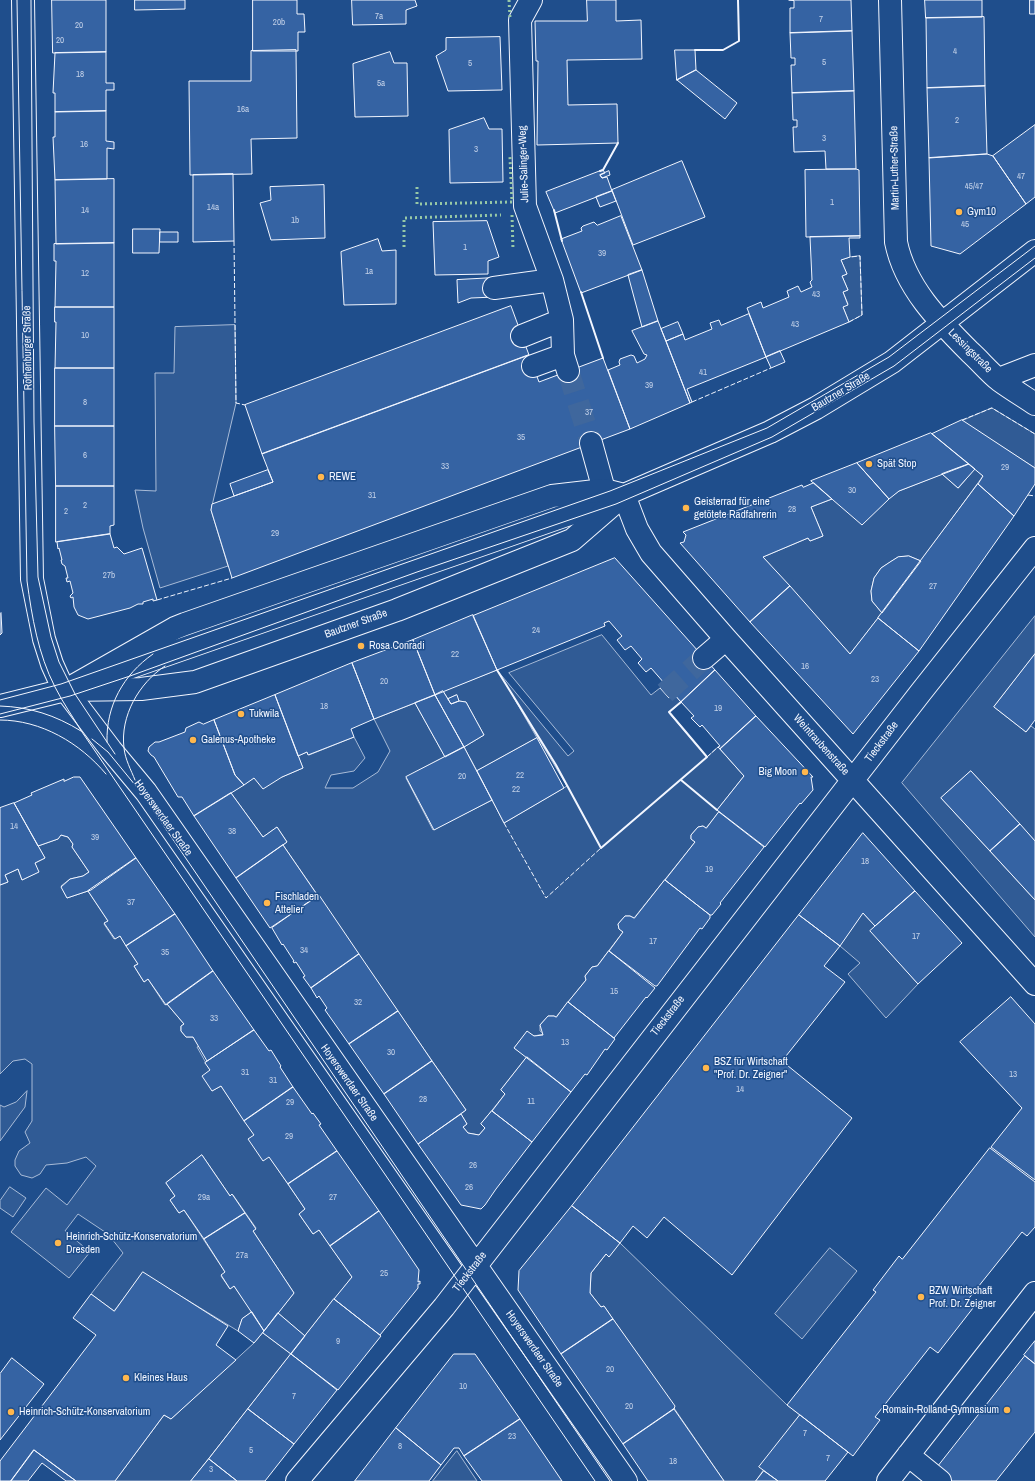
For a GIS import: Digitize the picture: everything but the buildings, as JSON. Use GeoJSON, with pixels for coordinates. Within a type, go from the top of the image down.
{"type":"FeatureCollection","features":[{"type":"Feature","properties":{"kind":"street","name":"Rothenburger Straße"},"geometry":{"type":"LineString","coordinates":[[23,0],[32,579],[44,639],[52,664],[65,690]]}},
{"type":"Feature","properties":{"kind":"street","name":"Julie-Salinger-Weg"},"geometry":{"type":"LineString","coordinates":[[531,0],[520,20],[525,206],[552,280],[562,320],[566,363],[533,366]]}},
{"type":"Feature","properties":{"kind":"street","name":"Martin-Luther-Straße"},"geometry":{"type":"LineString","coordinates":[[890,0],[896,242],[899,257],[909,278],[942,323]]}},
{"type":"Feature","properties":{"kind":"street","name":"Bautzner Straße"},"geometry":{"type":"LineString","coordinates":[[65,690],[175,628],[552,496],[614,492],[770,432],[816,408],[892,362],[1035,251]]}},
{"type":"Feature","properties":{"kind":"street"},"geometry":{"type":"LineString","coordinates":[[494,288],[552,280]]}},
{"type":"Feature","properties":{"kind":"street"},"geometry":{"type":"LineString","coordinates":[[522,336],[562,320]]}},
{"type":"Feature","properties":{"kind":"street","name":"Lessingstraße"},"geometry":{"type":"LineString","coordinates":[[942,323],[999,379],[1035,404]]}},
{"type":"Feature","properties":{"kind":"street"},"geometry":{"type":"LineString","coordinates":[[999,379],[1035,365]]}},
{"type":"Feature","properties":{"kind":"street"},"geometry":{"type":"LineString","coordinates":[[591,443],[614,492]]}},
{"type":"Feature","properties":{"kind":"street","name":"Bautzner Straße"},"geometry":{"type":"LineString","coordinates":[[0,706],[65,690],[141,689],[195,682],[397,610],[572,540],[614,492]]}},
{"type":"Feature","properties":{"kind":"street","name":"Weintraubenstraße"},"geometry":{"type":"LineString","coordinates":[[614,492],[651,553],[726,639],[1035,984]]}},
{"type":"Feature","properties":{"kind":"street","name":"Tieckstraße"},"geometry":{"type":"LineString","coordinates":[[297,1481],[444,1307],[475,1265],[853,781],[920,692],[1035,548]]}},
{"type":"Feature","properties":{"kind":"street"},"geometry":{"type":"LineString","coordinates":[[704,658],[726,639]]}},
{"type":"Feature","properties":{"kind":"street","name":"Hoyerswerdaer Straße"},"geometry":{"type":"LineString","coordinates":[[65,690],[146,792],[626,1481]]}},
{"type":"Feature","properties":{"kind":"street"},"geometry":{"type":"LineString","coordinates":[[888,1481],[1035,1293]]}},
{"type":"Feature","properties":{"kind":"street"},"geometry":{"type":"LineString","coordinates":[[908,1455],[940,1481]]}},
{"type":"Feature","properties":{"kind":"shaded area"},"geometry":{"type":"Polygon","coordinates":[[[860,256],[862,315],[849,322],[843,307],[848,304],[843,292],[848,290],[842,276],[847,274],[841,260],[860,256]]]}},
{"type":"Feature","properties":{"kind":"shaded area"},"geometry":{"type":"Polygon","coordinates":[[[235,325],[236,403],[211,510],[228,566],[160,588],[143,528],[135,490],[156,491],[155,373],[174,373],[175,327],[235,325]]]}},
{"type":"Feature","properties":{"kind":"shaded area"},"geometry":{"type":"Polygon","coordinates":[[[992,408],[1035,434],[1035,468],[962,421],[992,408]]]}},
{"type":"Feature","properties":{"kind":"shaded area"},"geometry":{"type":"Polygon","coordinates":[[[975,469],[983,476],[921,561],[909,556],[898,557],[881,568],[874,578],[871,591],[872,601],[882,613],[850,654],[763,557],[808,538],[810,541],[823,536],[811,507],[832,499],[888,499],[899,491],[942,474],[958,488],[975,469]]]}},
{"type":"Feature","properties":{"kind":"shaded area"},"geometry":{"type":"Polygon","coordinates":[[[1035,616],[1035,654],[994,707],[1026,732],[1031,726],[1035,729],[1035,841],[971,771],[941,798],[1035,900],[1035,937],[902,783],[1035,616]]]}},
{"type":"Feature","properties":{"kind":"shaded area"},"geometry":{"type":"Polygon","coordinates":[[[602,635],[651,695],[660,688],[674,694],[681,702],[669,713],[707,757],[718,747],[744,776],[717,810],[719,812],[706,828],[703,826],[698,827],[691,835],[691,839],[695,842],[634,918],[625,916],[618,924],[619,929],[623,932],[597,966],[592,967],[585,976],[586,980],[556,1017],[548,1016],[540,1025],[540,1031],[544,1034],[534,1036],[527,1032],[514,1048],[527,1057],[501,1090],[505,1094],[481,1124],[485,1128],[479,1135],[468,1133],[463,1127],[467,1124],[461,1114],[466,1110],[283,845],[287,842],[277,827],[263,837],[231,793],[254,778],[282,777],[303,768],[298,756],[307,752],[309,755],[354,737],[365,758],[354,771],[331,775],[325,788],[353,788],[378,772],[390,751],[374,719],[415,703],[445,757],[406,778],[433,830],[492,800],[504,823],[567,786],[514,698],[537,738],[477,771],[464,747],[484,735],[466,702],[459,701],[456,695],[448,699],[443,691],[497,670],[568,756],[574,751],[509,673],[602,635]]]}},
{"type":"Feature","properties":{"kind":"shaded area"},"geometry":{"type":"Polygon","coordinates":[[[61,835],[68,837],[73,844],[72,847],[89,872],[83,876],[70,879],[61,886],[67,898],[88,891],[108,921],[104,924],[114,939],[120,936],[138,964],[134,966],[144,982],[148,979],[165,1005],[167,1004],[184,1024],[181,1026],[181,1031],[186,1037],[193,1037],[199,1046],[197,1047],[210,1070],[212,1091],[221,1086],[305,1209],[299,1214],[313,1234],[319,1230],[352,1277],[305,1336],[278,1313],[294,1293],[253,1231],[256,1228],[233,1195],[230,1196],[202,1155],[166,1183],[175,1196],[170,1200],[179,1213],[184,1210],[225,1272],[221,1276],[230,1289],[234,1286],[252,1312],[242,1319],[238,1331],[143,1273],[114,1311],[91,1294],[123,1253],[108,1234],[78,1214],[65,1231],[90,1252],[69,1278],[11,1232],[46,1188],[67,1205],[96,1166],[86,1157],[67,1163],[46,1165],[40,1174],[32,1178],[21,1175],[15,1166],[15,1160],[19,1151],[30,1143],[25,1132],[32,1121],[32,1064],[25,1059],[13,1061],[0,1074],[0,885],[8,882],[5,875],[18,869],[22,880],[38,872],[35,863],[45,858],[38,846],[58,839],[61,835]]]}},
{"type":"Feature","properties":{"kind":"shaded area"},"geometry":{"type":"Polygon","coordinates":[[[863,913],[875,926],[871,931],[918,984],[886,1018],[848,974],[860,963],[840,946],[863,913]]]}},
{"type":"Feature","properties":{"kind":"shaded area"},"geometry":{"type":"Polygon","coordinates":[[[27,1091],[25,1107],[0,1141],[0,1105],[4,1107],[16,1102],[27,1091]]]}},
{"type":"Feature","properties":{"kind":"shaded area"},"geometry":{"type":"Polygon","coordinates":[[[10,1187],[26,1198],[13,1217],[0,1208],[0,1201],[10,1187]]]}},
{"type":"Feature","properties":{"kind":"shaded area"},"geometry":{"type":"Polygon","coordinates":[[[620,1243],[787,1405],[800,1415],[756,1481],[724,1481],[604,1306],[601,1307],[590,1293],[591,1273],[606,1254],[609,1256],[620,1243]]]}},
{"type":"Feature","properties":{"kind":"shaded area"},"geometry":{"type":"Polygon","coordinates":[[[830,1248],[857,1271],[802,1339],[775,1314],[830,1248]]]}},
{"type":"Feature","properties":{"kind":"shaded area"},"geometry":{"type":"Polygon","coordinates":[[[263,1333],[291,1354],[191,1481],[115,1481],[164,1415],[171,1419],[263,1333]]]}},
{"type":"Feature","properties":{"kind":"shaded area"},"geometry":{"type":"Polygon","coordinates":[[[457,1451],[477,1481],[433,1481],[457,1451]]]}},
{"type":"Feature","properties":{"kind":"tunnel"},"geometry":{"type":"LineString","coordinates":[[568,371],[591,443]]}},
{"type":"Feature","properties":{"kind":"tunnel"},"geometry":{"type":"LineString","coordinates":[[665,693],[704,658]]}},
{"type":"Feature","properties":{"kind":"tram line"},"geometry":{"type":"LineString","coordinates":[[17,0],[27,581],[36,635],[44,662],[61,699],[82,732],[595,1481]]}},
{"type":"Feature","properties":{"kind":"tram line"},"geometry":{"type":"LineString","coordinates":[[31,0],[34,422],[38,577],[51,637],[59,662],[75,694],[115,754]]}},
{"type":"Feature","properties":{"kind":"tram line"},"geometry":{"type":"LineString","coordinates":[[0,700],[61,684],[610,491],[767,428],[889,357],[1035,246]]}},
{"type":"Feature","properties":{"kind":"tram line"},"geometry":{"type":"LineString","coordinates":[[0,714],[70,696],[130,676],[417,572],[616,504],[772,437],[894,366],[1035,258]]}},
{"type":"Feature","properties":{"kind":"tram line"},"geometry":{"type":"LineString","coordinates":[[107,742],[107,729],[113,704],[118,692],[142,662],[153,654]]}},
{"type":"Feature","properties":{"kind":"tram line"},"geometry":{"type":"LineString","coordinates":[[135,780],[128,764],[124,748],[125,724],[128,712],[133,701],[147,681],[165,666]]}},
{"type":"Feature","properties":{"kind":"tram line"},"geometry":{"type":"LineString","coordinates":[[0,706],[22,708],[52,716],[81,731]]}},
{"type":"Feature","properties":{"kind":"tram line"},"geometry":{"type":"LineString","coordinates":[[0,720],[30,724],[59,735],[84,752],[106,774]]}},
{"type":"Feature","properties":{"kind":"tram line"},"geometry":{"type":"LineString","coordinates":[[92,739],[108,752],[140,791],[610,1481]]}},
{"type":"Feature","properties":{"kind":"hedge"},"geometry":{"type":"LineString","coordinates":[[509,0],[510,18]]}},
{"type":"Feature","properties":{"kind":"hedge"},"geometry":{"type":"LineString","coordinates":[[417,187],[417,204],[512,202],[510,157]]}},
{"type":"Feature","properties":{"kind":"hedge"},"geometry":{"type":"LineString","coordinates":[[404,247],[404,218],[501,215]]}},
{"type":"Feature","properties":{"kind":"hedge"},"geometry":{"type":"LineString","coordinates":[[512,215],[513,250]]}},
{"type":"Feature","properties":{"kind":"fence"},"geometry":{"type":"LineString","coordinates":[[234,241],[236,403],[245,405]]}},
{"type":"Feature","properties":{"kind":"fence"},"geometry":{"type":"LineString","coordinates":[[849,322],[862,315],[860,256],[850,257]]}},
{"type":"Feature","properties":{"kind":"fence"},"geometry":{"type":"LineString","coordinates":[[692,402],[771,368]]}},
{"type":"Feature","properties":{"kind":"fence"},"geometry":{"type":"LineString","coordinates":[[962,420],[992,408],[1035,434]]}},
{"type":"Feature","properties":{"kind":"fence"},"geometry":{"type":"LineString","coordinates":[[1028,495],[1035,496]]}},
{"type":"Feature","properties":{"kind":"fence"},"geometry":{"type":"LineString","coordinates":[[157,600],[232,578]]}},
{"type":"Feature","properties":{"kind":"fence"},"geometry":{"type":"LineString","coordinates":[[707,757],[718,747]]}},
{"type":"Feature","properties":{"kind":"fence"},"geometry":{"type":"LineString","coordinates":[[504,823],[546,898],[601,848]]}},
{"type":"Feature","properties":{"kind":"wall"},"geometry":{"type":"LineString","coordinates":[[695,50],[723,50],[739,41],[738,0]]}},
{"type":"Feature","properties":{"kind":"wall"},"geometry":{"type":"LineString","coordinates":[[600,171],[603,170],[618,143]]}},
{"type":"Feature","properties":{"kind":"wall"},"geometry":{"type":"LineString","coordinates":[[554,210],[562,241]]}},
{"type":"Feature","properties":{"kind":"wall"},"geometry":{"type":"LineString","coordinates":[[581,292],[603,358]]}},
{"type":"Feature","properties":{"kind":"wall"},"geometry":{"type":"LineString","coordinates":[[497,670],[556,765],[601,848],[707,757],[669,712],[681,702]]}},
{"type":"Feature","properties":{"kind":"wall"},"geometry":{"type":"LineString","coordinates":[[681,780],[717,810]]}},
{"type":"Feature","properties":{"kind":"place","name":"Gym10"},"geometry":{"type":"Point","coordinates":[959,212]}},
{"type":"Feature","properties":{"kind":"place","name":"Spät Stop"},"geometry":{"type":"Point","coordinates":[869,464]}},
{"type":"Feature","properties":{"kind":"place","name":"REWE"},"geometry":{"type":"Point","coordinates":[321,477]}},
{"type":"Feature","properties":{"kind":"place","name":"Geisterrad für eine getötete Radfahrerin"},"geometry":{"type":"Point","coordinates":[686,508]}},
{"type":"Feature","properties":{"kind":"place","name":"Rosa Conradi"},"geometry":{"type":"Point","coordinates":[361,646]}},
{"type":"Feature","properties":{"kind":"place","name":"Tukwila"},"geometry":{"type":"Point","coordinates":[241,714]}},
{"type":"Feature","properties":{"kind":"place","name":"Galenus-Apotheke"},"geometry":{"type":"Point","coordinates":[193,740]}},
{"type":"Feature","properties":{"kind":"place","name":"Big Moon"},"geometry":{"type":"Point","coordinates":[805,772]}},
{"type":"Feature","properties":{"kind":"place","name":"Fischladen Attelier"},"geometry":{"type":"Point","coordinates":[267,903]}},
{"type":"Feature","properties":{"kind":"place","name":"BSZ für Wirtschaft \"Prof. Dr. Zeigner\""},"geometry":{"type":"Point","coordinates":[706,1068]}},
{"type":"Feature","properties":{"kind":"place","name":"Heinrich-Schütz-Konservatorium Dresden"},"geometry":{"type":"Point","coordinates":[58,1243]}},
{"type":"Feature","properties":{"kind":"place","name":"BZW Wirtschaft Prof. Dr. Zeigner"},"geometry":{"type":"Point","coordinates":[921,1297]}},
{"type":"Feature","properties":{"kind":"place","name":"Kleines Haus"},"geometry":{"type":"Point","coordinates":[126,1378]}},
{"type":"Feature","properties":{"kind":"place","name":"Romain-Rolland-Gymnasium"},"geometry":{"type":"Point","coordinates":[1007,1410]}},
{"type":"Feature","properties":{"kind":"place","name":"Heinrich-Schütz-Konservatorium"},"geometry":{"type":"Point","coordinates":[11,1412]}}]}
